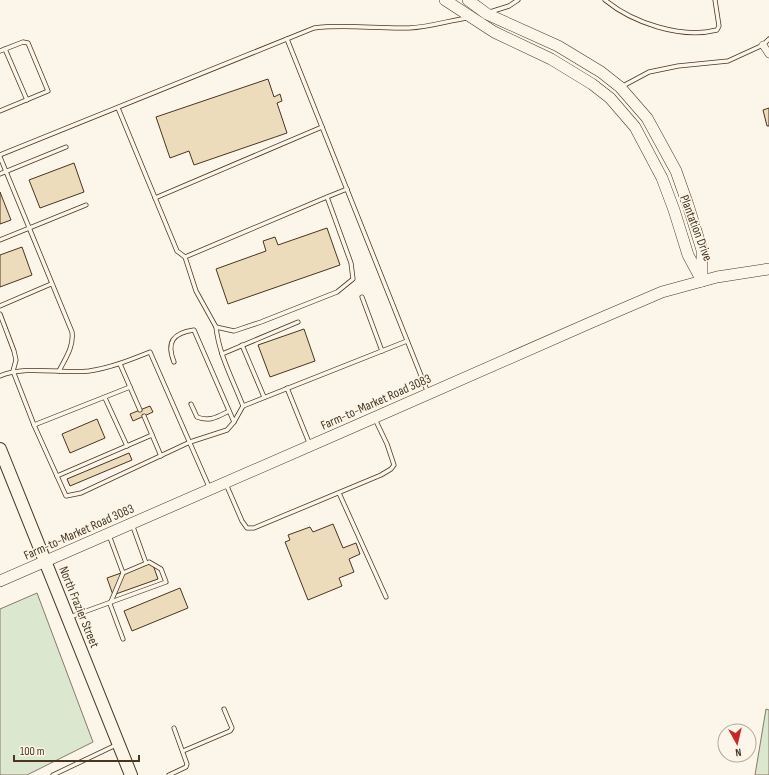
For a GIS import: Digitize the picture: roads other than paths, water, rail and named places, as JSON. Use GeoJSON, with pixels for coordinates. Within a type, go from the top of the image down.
{"type":"FeatureCollection","features":[{"type":"Feature","properties":{"kind":"main road","name":"Plantation Drive"},"geometry":{"type":"LineString","coordinates":[[446,0],[494,32],[551,59],[592,84],[610,98],[635,127],[662,178],[688,254],[702,281]]}},
{"type":"Feature","properties":{"kind":"main road","name":"Plantation Drive"},"geometry":{"type":"LineString","coordinates":[[468,0],[487,14],[558,46],[601,72],[620,87],[647,118],[676,171],[688,205],[702,250],[702,281]]}},
{"type":"Feature","properties":{"kind":"main road"},"geometry":{"type":"LineString","coordinates":[[610,98],[620,87]]}},
{"type":"Feature","properties":{"kind":"main road","name":"Farm-to-Market Road 3083"},"geometry":{"type":"LineString","coordinates":[[0,581],[662,292],[717,277],[769,269]]}},
{"type":"Feature","properties":{"kind":"main road","name":"North Frazier Street"},"geometry":{"type":"LineString","coordinates":[[0,449],[131,775]]}},
{"type":"Feature","properties":{"kind":"street"},"geometry":{"type":"LineString","coordinates":[[763,46],[769,54]]}},
{"type":"Feature","properties":{"kind":"lane"},"geometry":{"type":"LineString","coordinates":[[59,371],[71,346],[73,339],[72,332],[28,228],[0,156],[314,28],[332,26],[410,28],[441,24],[487,14],[510,6],[518,0]]}},
{"type":"Feature","properties":{"kind":"lane"},"geometry":{"type":"LineString","coordinates":[[605,0],[616,9],[660,27],[676,31],[711,32],[717,30],[719,26],[715,0]]}},
{"type":"Feature","properties":{"kind":"lane"},"geometry":{"type":"LineString","coordinates":[[287,39],[428,394]]}},
{"type":"Feature","properties":{"kind":"lane"},"geometry":{"type":"LineString","coordinates":[[620,87],[650,72],[678,66],[728,61],[763,46],[769,39]]}},
{"type":"Feature","properties":{"kind":"lane"},"geometry":{"type":"LineString","coordinates":[[0,51],[23,42],[28,43],[48,91],[0,111]]}},
{"type":"Feature","properties":{"kind":"lane"},"geometry":{"type":"LineString","coordinates":[[5,49],[27,100]]}},
{"type":"Feature","properties":{"kind":"lane"},"geometry":{"type":"LineString","coordinates":[[118,108],[177,251],[185,257],[196,291],[216,327],[222,354],[243,406]]}},
{"type":"Feature","properties":{"kind":"lane"},"geometry":{"type":"LineString","coordinates":[[155,198],[322,127]]}},
{"type":"Feature","properties":{"kind":"lane"},"geometry":{"type":"LineString","coordinates":[[0,174],[66,147]]}},
{"type":"Feature","properties":{"kind":"lane"},"geometry":{"type":"LineString","coordinates":[[185,257],[347,189]]}},
{"type":"Feature","properties":{"kind":"lane"},"geometry":{"type":"LineString","coordinates":[[216,327],[234,331],[261,322],[337,292],[353,279],[351,263],[327,197]]}},
{"type":"Feature","properties":{"kind":"lane"},"geometry":{"type":"LineString","coordinates":[[0,240],[86,205]]}},
{"type":"Feature","properties":{"kind":"lane"},"geometry":{"type":"LineString","coordinates":[[0,306],[52,284]]}},
{"type":"Feature","properties":{"kind":"lane"},"geometry":{"type":"LineString","coordinates":[[362,298],[382,351]]}},
{"type":"Feature","properties":{"kind":"lane"},"geometry":{"type":"LineString","coordinates":[[0,314],[14,351],[16,360],[13,371],[34,425],[66,496],[81,493],[190,442],[227,430],[234,422],[243,406],[407,341]]}},
{"type":"Feature","properties":{"kind":"lane"},"geometry":{"type":"LineString","coordinates":[[222,354],[298,322]]}},
{"type":"Feature","properties":{"kind":"lane"},"geometry":{"type":"LineString","coordinates":[[174,362],[170,344],[174,338],[184,332],[194,330],[234,422]]}},
{"type":"Feature","properties":{"kind":"lane"},"geometry":{"type":"LineString","coordinates":[[242,345],[264,397]]}},
{"type":"Feature","properties":{"kind":"lane"},"geometry":{"type":"LineString","coordinates":[[0,376],[13,371],[88,371],[120,364],[150,352],[210,490]]}},
{"type":"Feature","properties":{"kind":"lane"},"geometry":{"type":"LineString","coordinates":[[120,364],[140,410]]}},
{"type":"Feature","properties":{"kind":"lane"},"geometry":{"type":"LineString","coordinates":[[34,425],[130,387]]}},
{"type":"Feature","properties":{"kind":"lane"},"geometry":{"type":"LineString","coordinates":[[287,388],[310,446]]}},
{"type":"Feature","properties":{"kind":"lane"},"geometry":{"type":"LineString","coordinates":[[105,398],[127,446]]}},
{"type":"Feature","properties":{"kind":"lane"},"geometry":{"type":"LineString","coordinates":[[191,404],[197,417],[205,420],[214,418],[228,411]]}},
{"type":"Feature","properties":{"kind":"lane"},"geometry":{"type":"LineString","coordinates":[[144,416],[161,456]]}},
{"type":"Feature","properties":{"kind":"lane"},"geometry":{"type":"LineString","coordinates":[[225,483],[242,521],[247,528],[254,528],[381,475],[391,469],[394,465],[388,444],[374,418]]}},
{"type":"Feature","properties":{"kind":"lane"},"geometry":{"type":"LineString","coordinates":[[57,476],[152,435]]}},
{"type":"Feature","properties":{"kind":"lane"},"geometry":{"type":"LineString","coordinates":[[339,493],[386,597]]}},
{"type":"Feature","properties":{"kind":"lane"},"geometry":{"type":"LineString","coordinates":[[132,524],[146,563]]}},
{"type":"Feature","properties":{"kind":"lane"},"geometry":{"type":"LineString","coordinates":[[108,534],[123,573]]}},
{"type":"Feature","properties":{"kind":"lane"},"geometry":{"type":"LineString","coordinates":[[68,618],[110,604],[166,582],[161,569],[149,562],[123,573],[110,604],[123,639]]}},
{"type":"Feature","properties":{"kind":"lane"},"geometry":{"type":"LineString","coordinates":[[183,751],[230,731],[232,728],[224,709]]}},
{"type":"Feature","properties":{"kind":"lane"},"geometry":{"type":"LineString","coordinates":[[169,775],[186,767],[188,764],[174,728]]}},
{"type":"Feature","properties":{"kind":"lane"},"geometry":{"type":"LineString","coordinates":[[53,775],[119,743]]}}]}
